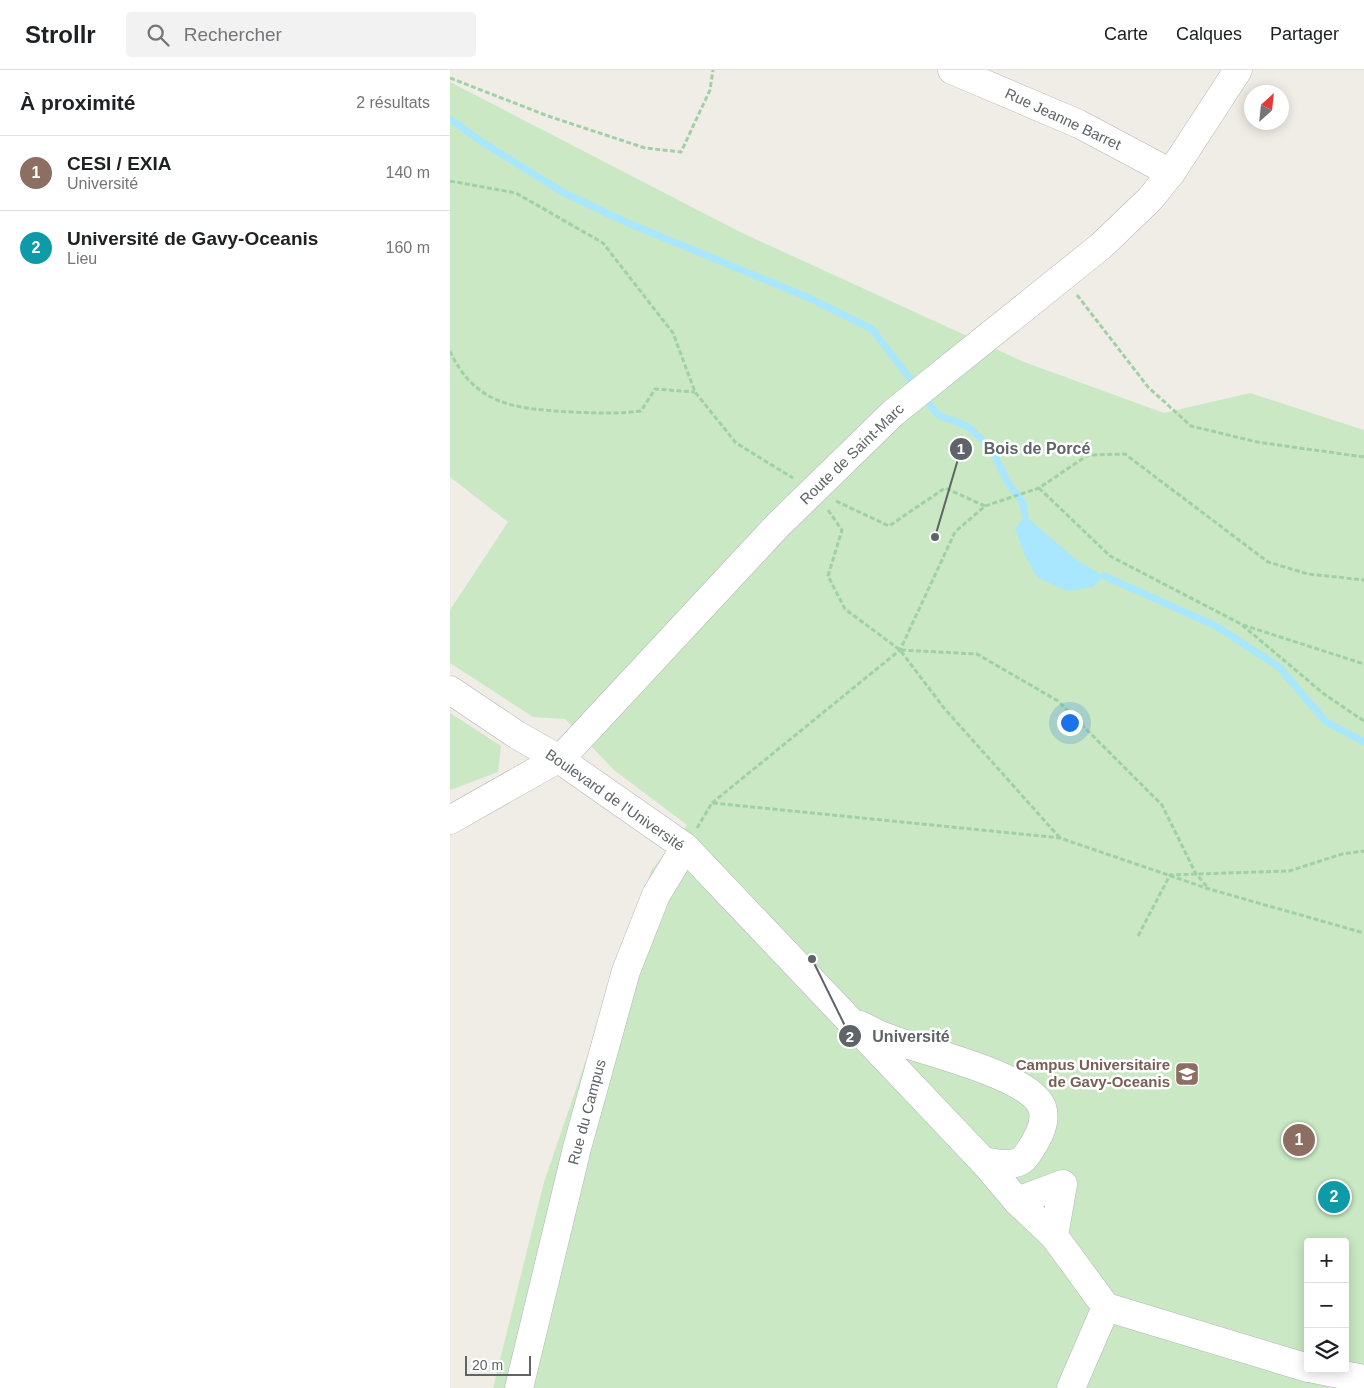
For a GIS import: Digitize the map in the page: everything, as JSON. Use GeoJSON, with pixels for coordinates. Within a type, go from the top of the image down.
{"type":"FeatureCollection","features":[{"type":"Feature","properties":{"kind":"street","name":"Rue Jeanne Barret"},"geometry":{"type":"LineString","coordinates":[[952,70],[1078,124],[1171,173]]}},
{"type":"Feature","properties":{"kind":"street","name":"Route de Saint-Marc"},"geometry":{"type":"LineString","coordinates":[[450,820],[559,759],[777,526],[898,409],[1107,241],[1150,199],[1171,173],[1238,70]]}},
{"type":"Feature","properties":{"kind":"street","name":"Boulevard de l'Université"},"geometry":{"type":"LineString","coordinates":[[450,690],[517,735],[559,759],[685,847],[846,1017],[983,1161],[1007,1165],[1024,1159],[1038,1136],[1043,1122],[1042,1106],[1023,1087],[998,1075],[886,1038],[846,1017]]}},
{"type":"Feature","properties":{"kind":"street","name":"Rue du Campus"},"geometry":{"type":"LineString","coordinates":[[519,1388],[577,1148],[626,971],[656,895],[685,847]]}},
{"type":"Feature","properties":{"kind":"street"},"geometry":{"type":"LineString","coordinates":[[983,1161],[1017,1201],[1054,1236],[1106,1307],[1304,1367]]}},
{"type":"Feature","properties":{"kind":"street"},"geometry":{"type":"LineString","coordinates":[[1017,1201],[1063,1184],[1054,1236]]}},
{"type":"Feature","properties":{"kind":"street"},"geometry":{"type":"LineString","coordinates":[[1071,1388],[1106,1307]]}},
{"type":"Feature","properties":{"kind":"street"},"geometry":{"type":"LineString","coordinates":[[1334,1373],[1364,1379]]}},
{"type":"Feature","properties":{"kind":"path"},"geometry":{"type":"LineString","coordinates":[[450,78],[548,116],[645,148],[682,152],[710,90],[713,70]]}},
{"type":"Feature","properties":{"kind":"path"},"geometry":{"type":"LineString","coordinates":[[450,181],[516,193],[603,242],[673,333],[695,392],[736,443],[815,491],[889,526],[945,488],[985,506]]}},
{"type":"Feature","properties":{"kind":"path"},"geometry":{"type":"LineString","coordinates":[[1063,276],[1148,387],[1191,426],[1258,442],[1364,457]]}},
{"type":"Feature","properties":{"kind":"path"},"geometry":{"type":"LineString","coordinates":[[450,351],[459,370],[488,396],[514,408],[619,414],[641,411],[655,389],[695,392]]}},
{"type":"Feature","properties":{"kind":"path"},"geometry":{"type":"LineString","coordinates":[[685,847],[712,803],[900,650],[956,532],[985,506],[1039,488],[1088,455],[1125,454],[1268,562],[1308,574],[1364,580]]}},
{"type":"Feature","properties":{"kind":"path"},"geometry":{"type":"LineString","coordinates":[[1039,488],[1110,556],[1241,624],[1364,664]]}},
{"type":"Feature","properties":{"kind":"path"},"geometry":{"type":"LineString","coordinates":[[815,491],[842,530],[828,576],[845,609],[900,650],[944,708],[1060,838]]}},
{"type":"Feature","properties":{"kind":"path"},"geometry":{"type":"LineString","coordinates":[[1241,624],[1324,694],[1364,720]]}},
{"type":"Feature","properties":{"kind":"path"},"geometry":{"type":"LineString","coordinates":[[900,650],[977,654],[1058,701],[1162,805],[1196,874],[1209,889]]}},
{"type":"Feature","properties":{"kind":"path"},"geometry":{"type":"LineString","coordinates":[[712,803],[1060,838],[1209,889],[1364,934]]}},
{"type":"Feature","properties":{"kind":"path"},"geometry":{"type":"LineString","coordinates":[[1170,875],[1288,871],[1342,854],[1364,851]]}},
{"type":"Feature","properties":{"kind":"path"},"geometry":{"type":"LineString","coordinates":[[1138,936],[1170,875]]}},
{"type":"Feature","properties":{"kind":"green space"},"geometry":{"type":"Polygon","coordinates":[[[450,82],[740,232],[1024,362],[1164,413],[1250,393],[1364,430],[1364,1388],[493,1388],[544,1182],[651,871],[687,825],[614,770],[565,719],[533,717],[450,663],[450,610],[508,522],[450,477],[450,82]]]}},
{"type":"Feature","properties":{"kind":"green space"},"geometry":{"type":"Polygon","coordinates":[[[450,713],[501,746],[498,772],[450,790],[450,713]]]}},
{"type":"Feature","properties":{"kind":"water"},"geometry":{"type":"Polygon","coordinates":[[[1025,516],[1078,561],[1104,576],[1093,587],[1068,591],[1038,578],[1026,558],[1015,529],[1025,516]]]}},
{"type":"Feature","properties":{"kind":"waterway"},"geometry":{"type":"LineString","coordinates":[[450,119],[482,142],[564,193],[628,223],[807,297],[872,329],[917,388]]}},
{"type":"Feature","properties":{"kind":"waterway"},"geometry":{"type":"LineString","coordinates":[[923,396],[938,415],[967,426],[991,448],[1008,483],[1023,503],[1025,516]]}},
{"type":"Feature","properties":{"kind":"waterway"},"geometry":{"type":"LineString","coordinates":[[1104,576],[1216,626],[1279,667],[1326,722],[1364,742]]}},
{"type":"Feature","properties":{"kind":"place","name":"Bois de Porcé"},"geometry":{"type":"Point","coordinates":[935,537]}},
{"type":"Feature","properties":{"kind":"place","name":"Université"},"geometry":{"type":"Point","coordinates":[812,959]}},
{"type":"Feature","properties":{"kind":"place","name":"Campus Universitaire de Gavy-Oceanis"},"geometry":{"type":"Point","coordinates":[1187,1074]}},
{"type":"Feature","properties":{"kind":"place","name":"CESI / EXIA"},"geometry":{"type":"Point","coordinates":[1299,1140]}},
{"type":"Feature","properties":{"kind":"place","name":"Université de Gavy-Oceanis"},"geometry":{"type":"Point","coordinates":[1334,1197]}}]}
